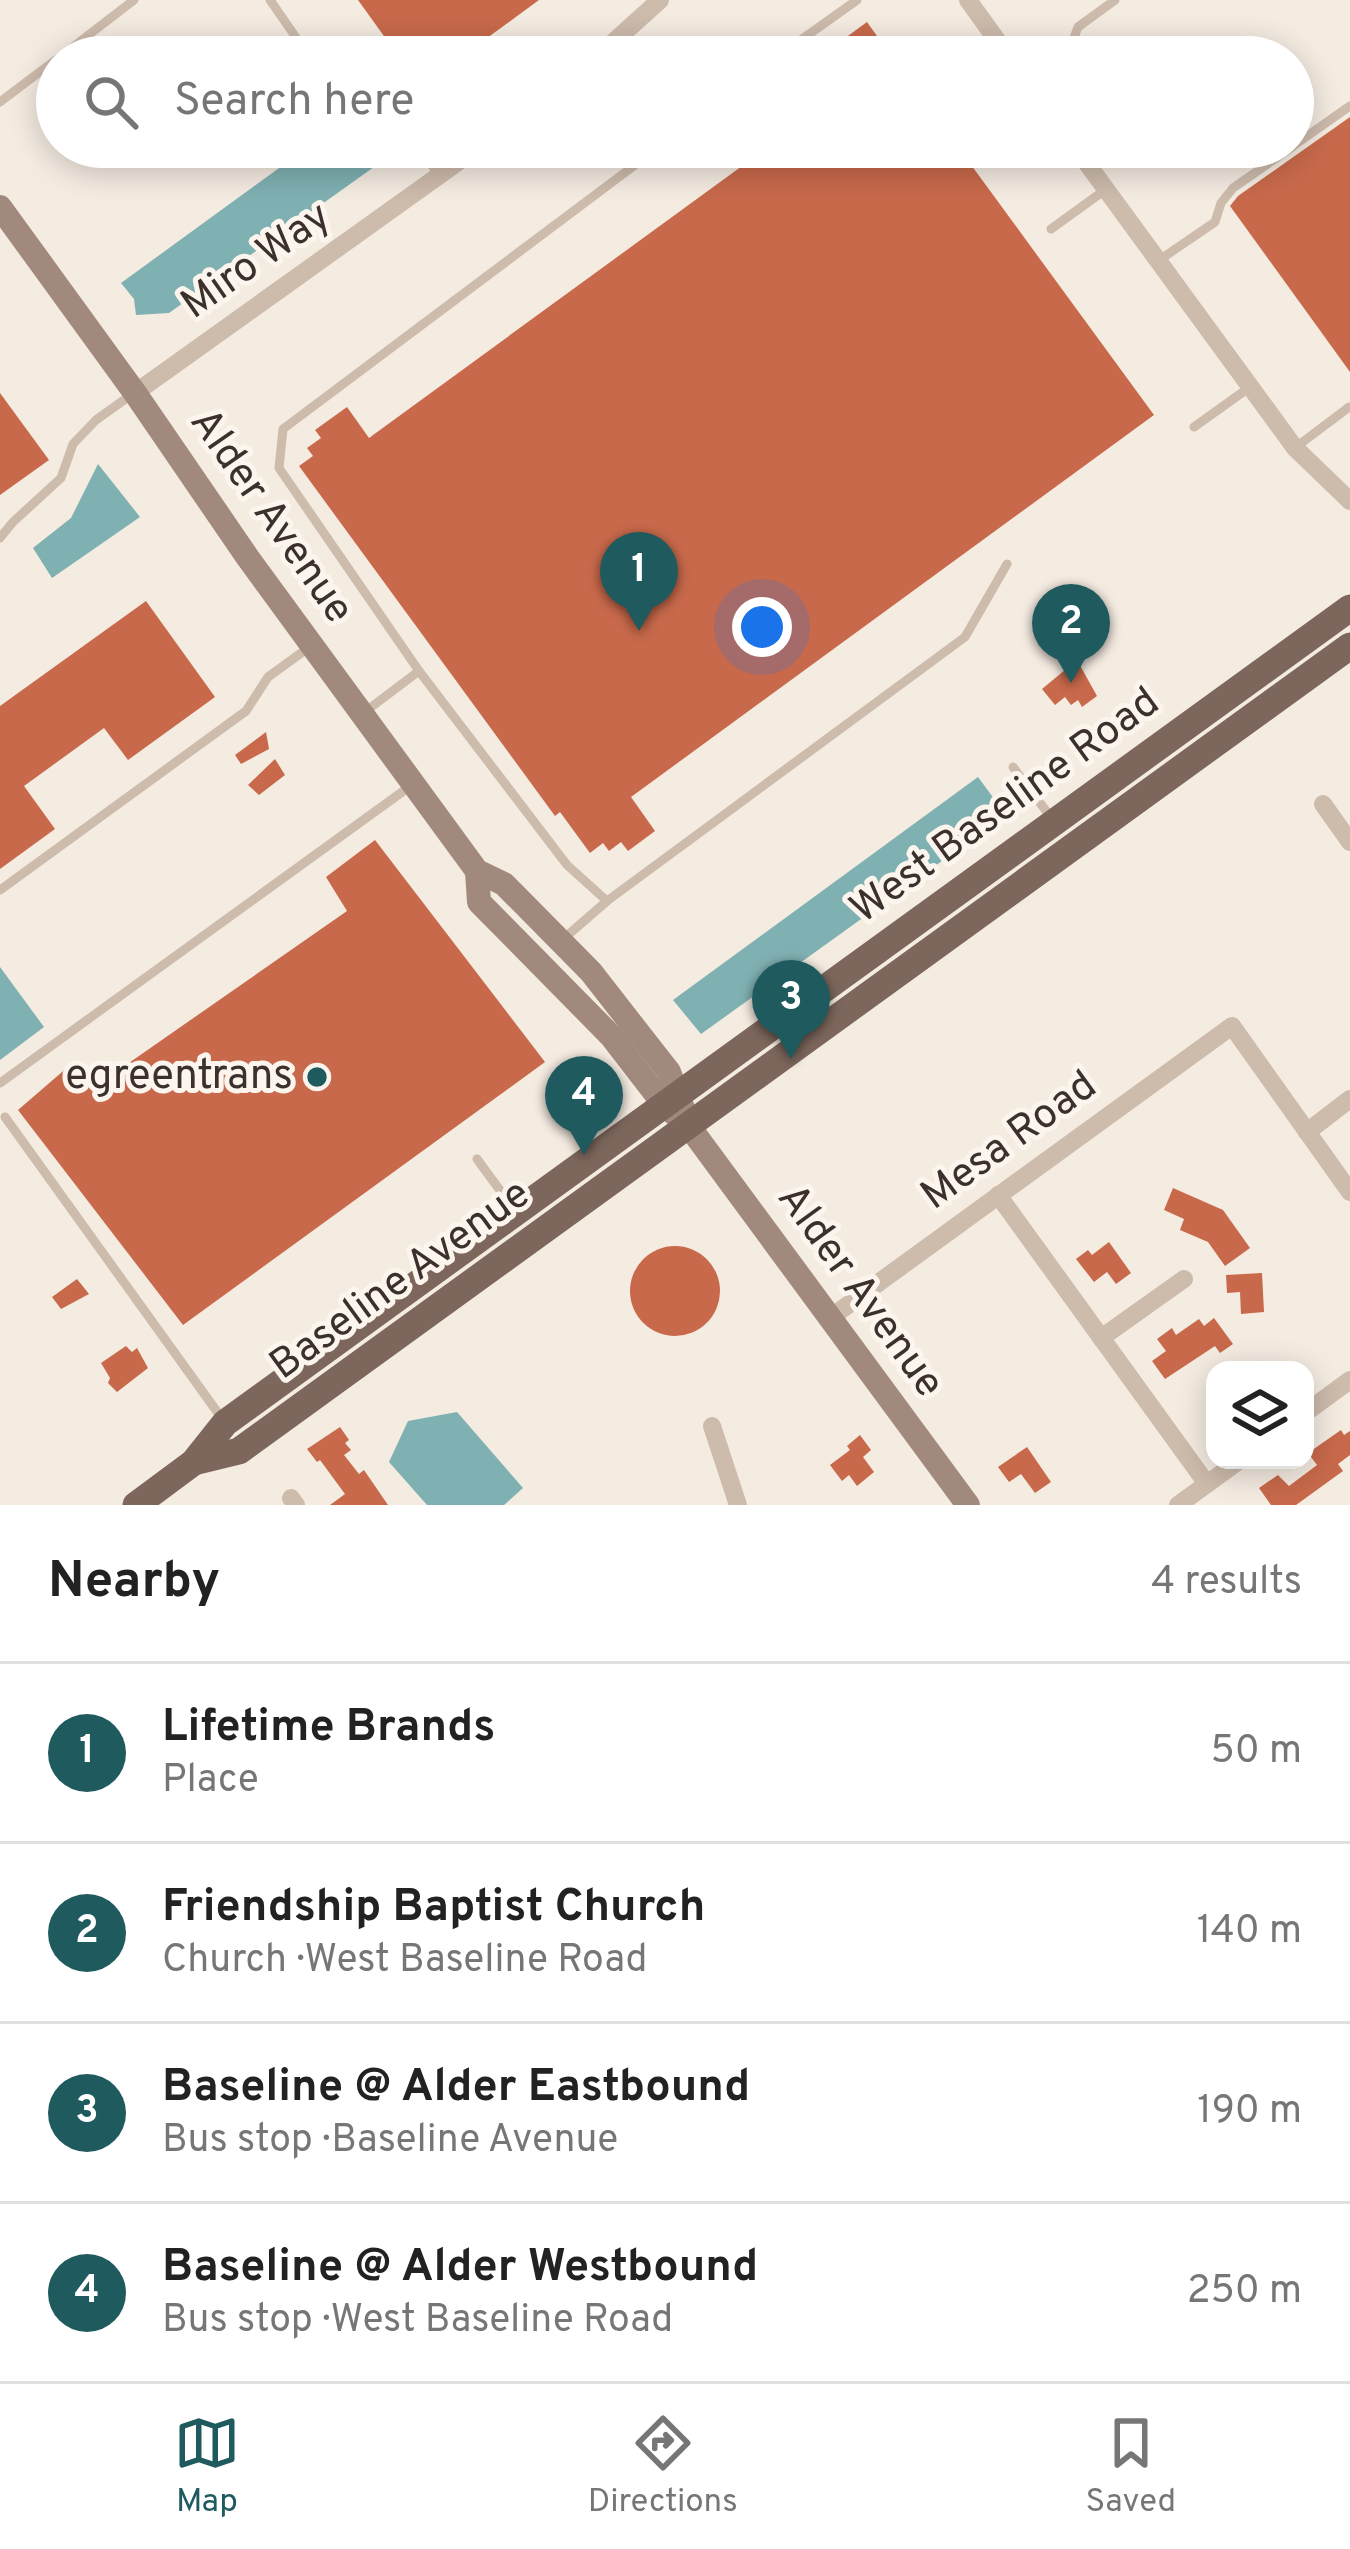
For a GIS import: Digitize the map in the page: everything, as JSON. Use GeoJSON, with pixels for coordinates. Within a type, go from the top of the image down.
{"type":"FeatureCollection","features":[{"type":"Feature","properties":{"kind":"main road","name":"Alder Avenue"},"geometry":{"type":"LineString","coordinates":[[5,223],[135,392],[477,871],[504,884],[591,972],[634,1024],[669,1072],[672,1101]]}},
{"type":"Feature","properties":{"kind":"main road","name":"West Baseline Road"},"geometry":{"type":"LineString","coordinates":[[136,1505],[194,1462],[225,1424],[1350,608]]}},
{"type":"Feature","properties":{"kind":"main road","name":"Baseline Avenue"},"geometry":{"type":"LineString","coordinates":[[194,1462],[239,1451],[1350,646]]}},
{"type":"Feature","properties":{"kind":"main road","name":"Alder Avenue"},"geometry":{"type":"LineString","coordinates":[[477,871],[478,902],[672,1101],[968,1505]]}},
{"type":"Feature","properties":{"kind":"street"},"geometry":{"type":"LineString","coordinates":[[620,36],[660,0]]}},
{"type":"Feature","properties":{"kind":"street"},"geometry":{"type":"LineString","coordinates":[[968,0],[994,36]]}},
{"type":"Feature","properties":{"kind":"street","name":"Miro Way"},"geometry":{"type":"LineString","coordinates":[[135,392],[451,168]]}},
{"type":"Feature","properties":{"kind":"street"},"geometry":{"type":"LineString","coordinates":[[1090,168],[1295,448],[1350,501]]}},
{"type":"Feature","properties":{"kind":"street"},"geometry":{"type":"LineString","coordinates":[[1323,804],[1350,842]]}},
{"type":"Feature","properties":{"kind":"street","name":"Mesa Road"},"geometry":{"type":"LineString","coordinates":[[830,1318],[1232,1026],[1307,1132]]}},
{"type":"Feature","properties":{"kind":"street"},"geometry":{"type":"LineString","coordinates":[[1350,1099],[1307,1132],[1350,1192]]}},
{"type":"Feature","properties":{"kind":"street"},"geometry":{"type":"LineString","coordinates":[[998,1195],[1207,1484]]}},
{"type":"Feature","properties":{"kind":"street"},"geometry":{"type":"LineString","coordinates":[[1101,1338],[1184,1279]]}},
{"type":"Feature","properties":{"kind":"street"},"geometry":{"type":"LineString","coordinates":[[1314,1406],[1350,1380]]}},
{"type":"Feature","properties":{"kind":"street"},"geometry":{"type":"LineString","coordinates":[[712,1426],[738,1505]]}},
{"type":"Feature","properties":{"kind":"street"},"geometry":{"type":"LineString","coordinates":[[1178,1505],[1228,1469]]}},
{"type":"Feature","properties":{"kind":"lane"},"geometry":{"type":"LineString","coordinates":[[87,36],[134,0]]}},
{"type":"Feature","properties":{"kind":"lane"},"geometry":{"type":"LineString","coordinates":[[270,0],[295,36]]}},
{"type":"Feature","properties":{"kind":"lane"},"geometry":{"type":"LineString","coordinates":[[806,36],[857,0]]}},
{"type":"Feature","properties":{"kind":"lane"},"geometry":{"type":"LineString","coordinates":[[1075,36],[1078,27],[1115,0]]}},
{"type":"Feature","properties":{"kind":"lane"},"geometry":{"type":"LineString","coordinates":[[0,103],[36,75]]}},
{"type":"Feature","properties":{"kind":"lane"},"geometry":{"type":"LineString","coordinates":[[1314,131],[1350,106]]}},
{"type":"Feature","properties":{"kind":"lane"},"geometry":{"type":"LineString","coordinates":[[434,168],[440,176]]}},
{"type":"Feature","properties":{"kind":"lane"},"geometry":{"type":"LineString","coordinates":[[607,902],[567,866],[419,671],[278,467],[283,430],[631,168]]}},
{"type":"Feature","properties":{"kind":"lane"},"geometry":{"type":"LineString","coordinates":[[1158,261],[1215,222],[1221,202],[1233,188],[1262,168]]}},
{"type":"Feature","properties":{"kind":"lane"},"geometry":{"type":"LineString","coordinates":[[1052,229],[1106,190]]}},
{"type":"Feature","properties":{"kind":"lane"},"geometry":{"type":"LineString","coordinates":[[1193,427],[1250,387]]}},
{"type":"Feature","properties":{"kind":"lane"},"geometry":{"type":"LineString","coordinates":[[0,538],[61,478],[73,444],[95,420],[135,392]]}},
{"type":"Feature","properties":{"kind":"lane"},"geometry":{"type":"LineString","coordinates":[[1295,448],[1349,407]]}},
{"type":"Feature","properties":{"kind":"lane"},"geometry":{"type":"LineString","coordinates":[[561,941],[965,637],[1007,564]]}},
{"type":"Feature","properties":{"kind":"lane"},"geometry":{"type":"LineString","coordinates":[[0,890],[246,711],[268,677],[312,645]]}},
{"type":"Feature","properties":{"kind":"lane"},"geometry":{"type":"LineString","coordinates":[[362,713],[419,671]]}},
{"type":"Feature","properties":{"kind":"lane"},"geometry":{"type":"LineString","coordinates":[[1012,767],[1056,824]]}},
{"type":"Feature","properties":{"kind":"lane"},"geometry":{"type":"LineString","coordinates":[[0,1083],[413,784]]}},
{"type":"Feature","properties":{"kind":"lane"},"geometry":{"type":"LineString","coordinates":[[5,1118],[225,1424]]}},
{"type":"Feature","properties":{"kind":"lane"},"geometry":{"type":"LineString","coordinates":[[477,1160],[517,1213]]}},
{"type":"Feature","properties":{"kind":"water"},"geometry":{"type":"Polygon","coordinates":[[[279,168],[373,168],[169,313],[136,315],[134,299],[121,283],[279,168]]]}},
{"type":"Feature","properties":{"kind":"water"},"geometry":{"type":"Polygon","coordinates":[[[98,464],[140,517],[52,578],[33,548],[71,518],[98,464]]]}},
{"type":"Feature","properties":{"kind":"water"},"geometry":{"type":"Polygon","coordinates":[[[978,777],[1006,815],[701,1034],[673,1000],[978,777]]]}},
{"type":"Feature","properties":{"kind":"water"},"geometry":{"type":"Polygon","coordinates":[[[0,967],[44,1027],[0,1060],[0,967]]]}},
{"type":"Feature","properties":{"kind":"water"},"geometry":{"type":"Polygon","coordinates":[[[457,1412],[523,1488],[504,1505],[427,1505],[389,1462],[408,1421],[457,1412]]]}},
{"type":"Feature","properties":{"kind":"building"},"geometry":{"type":"Polygon","coordinates":[[[358,0],[539,0],[490,36],[384,36],[358,0]]]}},
{"type":"Feature","properties":{"kind":"building"},"geometry":{"type":"Polygon","coordinates":[[[867,22],[877,36],[848,36],[867,22]]]}},
{"type":"Feature","properties":{"kind":"building"},"geometry":{"type":"Polygon","coordinates":[[[1350,117],[1350,372],[1230,206],[1278,168],[1314,168],[1314,142],[1350,117]]]}},
{"type":"Feature","properties":{"kind":"building"},"geometry":{"type":"Polygon","coordinates":[[[739,168],[973,168],[1154,415],[631,797],[655,831],[628,851],[621,842],[609,851],[603,843],[590,853],[560,812],[555,816],[299,466],[313,456],[307,448],[321,438],[315,430],[347,407],[369,438],[739,168]]]}},
{"type":"Feature","properties":{"kind":"building"},"geometry":{"type":"Polygon","coordinates":[[[0,393],[49,460],[0,495],[0,393]]]}},
{"type":"Feature","properties":{"kind":"building"},"geometry":{"type":"Polygon","coordinates":[[[146,601],[215,697],[128,760],[104,728],[24,786],[55,829],[0,869],[0,706],[146,601]]]}},
{"type":"Feature","properties":{"kind":"building"},"geometry":{"type":"Polygon","coordinates":[[[1077,660],[1097,696],[1082,707],[1078,700],[1071,705],[1065,697],[1055,705],[1042,689],[1077,660]]]}},
{"type":"Feature","properties":{"kind":"building"},"geometry":{"type":"Polygon","coordinates":[[[266,732],[269,749],[241,764],[235,755],[266,732]]]}},
{"type":"Feature","properties":{"kind":"building"},"geometry":{"type":"Polygon","coordinates":[[[275,759],[285,775],[259,795],[248,785],[275,759]]]}},
{"type":"Feature","properties":{"kind":"building","name":"egreentrans"},"geometry":{"type":"Polygon","coordinates":[[[375,840],[545,1062],[183,1325],[18,1110],[69,1066],[93,1088],[347,911],[326,877],[375,840]]]}},
{"type":"Feature","properties":{"kind":"building"},"geometry":{"type":"Polygon","coordinates":[[[1173,1188],[1223,1210],[1250,1248],[1225,1266],[1208,1242],[1180,1230],[1184,1219],[1164,1210],[1173,1188]]]}},
{"type":"Feature","properties":{"kind":"building"},"geometry":{"type":"Polygon","coordinates":[[[1109,1242],[1131,1273],[1116,1284],[1107,1272],[1094,1282],[1076,1259],[1088,1250],[1092,1255],[1109,1242]]]}},
{"type":"Feature","properties":{"kind":"building"},"geometry":{"type":"Polygon","coordinates":[[[675,1246],[707,1259],[720,1291],[707,1323],[675,1336],[643,1323],[630,1291],[643,1259],[675,1246]]]}},
{"type":"Feature","properties":{"kind":"building"},"geometry":{"type":"Polygon","coordinates":[[[1262,1273],[1264,1312],[1241,1314],[1240,1292],[1227,1293],[1226,1275],[1262,1273]]]}},
{"type":"Feature","properties":{"kind":"building"},"geometry":{"type":"Polygon","coordinates":[[[77,1279],[89,1294],[61,1309],[52,1297],[77,1279]]]}},
{"type":"Feature","properties":{"kind":"building"},"geometry":{"type":"Polygon","coordinates":[[[1214,1318],[1233,1344],[1220,1353],[1215,1346],[1165,1379],[1152,1361],[1166,1351],[1157,1339],[1172,1328],[1176,1335],[1199,1319],[1204,1326],[1214,1318]]]}},
{"type":"Feature","properties":{"kind":"building"},"geometry":{"type":"Polygon","coordinates":[[[126,1346],[132,1352],[137,1348],[148,1368],[117,1392],[101,1363],[126,1346]]]}},
{"type":"Feature","properties":{"kind":"building"},"geometry":{"type":"Polygon","coordinates":[[[340,1427],[351,1450],[344,1455],[359,1474],[364,1470],[388,1505],[330,1505],[345,1494],[307,1449],[340,1427]]]}},
{"type":"Feature","properties":{"kind":"building"},"geometry":{"type":"Polygon","coordinates":[[[1341,1430],[1344,1435],[1350,1431],[1350,1455],[1338,1464],[1343,1471],[1296,1505],[1271,1505],[1259,1488],[1278,1475],[1289,1486],[1314,1469],[1314,1449],[1341,1430]]]}},
{"type":"Feature","properties":{"kind":"building"},"geometry":{"type":"Polygon","coordinates":[[[860,1435],[871,1450],[863,1457],[874,1472],[857,1486],[849,1475],[842,1481],[830,1465],[860,1435]]]}},
{"type":"Feature","properties":{"kind":"building"},"geometry":{"type":"Polygon","coordinates":[[[1027,1447],[1051,1482],[1035,1493],[1021,1474],[1009,1482],[998,1467],[1027,1447]]]}},
{"type":"Feature","properties":{"kind":"place","name":"Lifetime Brands"},"geometry":{"type":"Point","coordinates":[639,631]}},
{"type":"Feature","properties":{"kind":"place","name":"Friendship Baptist Church"},"geometry":{"type":"Point","coordinates":[1071,683]}},
{"type":"Feature","properties":{"kind":"place","name":"Baseline @ Alder Eastbound"},"geometry":{"type":"Point","coordinates":[791,1059]}},
{"type":"Feature","properties":{"kind":"place","name":"egreentrans"},"geometry":{"type":"Point","coordinates":[317,1077]}},
{"type":"Feature","properties":{"kind":"place","name":"Baseline @ Alder Westbound"},"geometry":{"type":"Point","coordinates":[584,1155]}}]}
